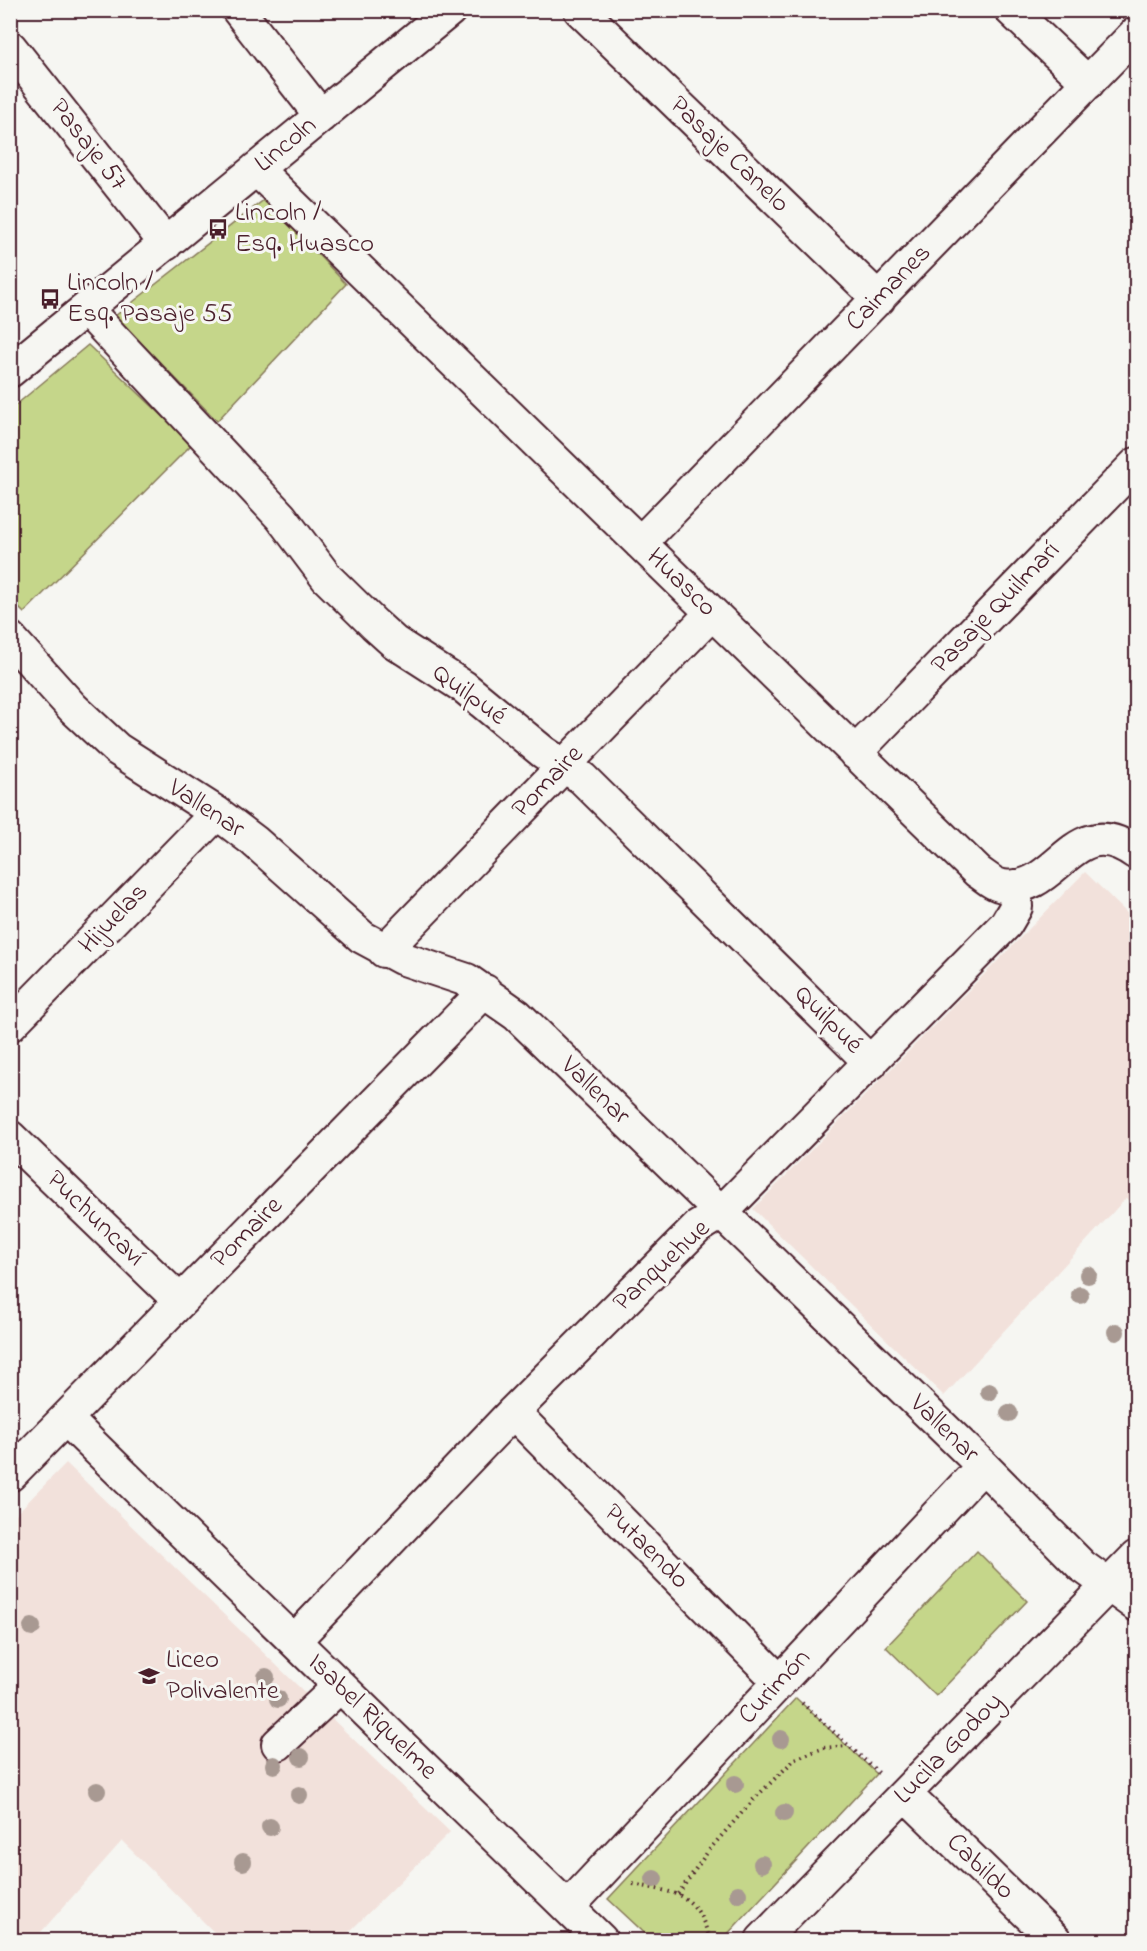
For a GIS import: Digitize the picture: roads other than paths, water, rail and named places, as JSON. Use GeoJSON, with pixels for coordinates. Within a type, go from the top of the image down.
{"type":"FeatureCollection","features":[{"type":"Feature","properties":{"kind":"street"},"geometry":{"type":"LineString","coordinates":[[237,10],[321,116]]}},
{"type":"Feature","properties":{"kind":"street","name":"Lincoln"},"geometry":{"type":"LineString","coordinates":[[13,363],[86,309],[450,10]]}},
{"type":"Feature","properties":{"kind":"street","name":"Pasaje Canelo"},"geometry":{"type":"LineString","coordinates":[[580,10],[879,298]]}},
{"type":"Feature","properties":{"kind":"street"},"geometry":{"type":"LineString","coordinates":[[1011,10],[1088,83]]}},
{"type":"Feature","properties":{"kind":"street","name":"Caimanes"},"geometry":{"type":"LineString","coordinates":[[640,543],[1137,33]]}},
{"type":"Feature","properties":{"kind":"street","name":"Pasaje 57"},"geometry":{"type":"LineString","coordinates":[[10,47],[166,244]]}},
{"type":"Feature","properties":{"kind":"street","name":"Huasco"},"geometry":{"type":"LineString","coordinates":[[256,169],[978,872],[1000,886],[1015,886]]}},
{"type":"Feature","properties":{"kind":"street","name":"Quilpué"},"geometry":{"type":"LineString","coordinates":[[86,309],[281,517],[327,578],[374,624],[394,642],[464,687],[543,752],[582,778],[871,1063]]}},
{"type":"Feature","properties":{"kind":"street","name":"Pasaje Quilmarí"},"geometry":{"type":"LineString","coordinates":[[855,753],[1137,464]]}},
{"type":"Feature","properties":{"kind":"street","name":"Pomaire"},"geometry":{"type":"LineString","coordinates":[[384,951],[712,613]]}},
{"type":"Feature","properties":{"kind":"street","name":"Vallenar"},"geometry":{"type":"LineString","coordinates":[[10,638],[74,708],[117,749],[217,813],[254,841],[362,937],[384,951],[456,975],[485,991],[517,1015],[983,1466],[1082,1566],[1137,1605]]}},
{"type":"Feature","properties":{"kind":"street","name":"Hijuelas"},"geometry":{"type":"LineString","coordinates":[[10,1025],[217,813]]}},
{"type":"Feature","properties":{"kind":"street"},"geometry":{"type":"LineString","coordinates":[[1015,886],[1034,880],[1071,850],[1092,840],[1118,842],[1137,853]]}},
{"type":"Feature","properties":{"kind":"street","name":"Panquehue"},"geometry":{"type":"LineString","coordinates":[[294,1641],[513,1412],[698,1227],[721,1213],[1006,924],[1016,907],[1015,886]]}},
{"type":"Feature","properties":{"kind":"street","name":"Pomaire"},"geometry":{"type":"LineString","coordinates":[[10,1475],[485,991]]}},
{"type":"Feature","properties":{"kind":"street","name":"Puchuncaví"},"geometry":{"type":"LineString","coordinates":[[10,1137],[180,1301]]}},
{"type":"Feature","properties":{"kind":"street","name":"Putaendo"},"geometry":{"type":"LineString","coordinates":[[513,1412],[780,1682]]}},
{"type":"Feature","properties":{"kind":"street","name":"Isabel Riquelme"},"geometry":{"type":"LineString","coordinates":[[66,1419],[601,1941]]}},
{"type":"Feature","properties":{"kind":"street","name":"Curimón"},"geometry":{"type":"LineString","coordinates":[[568,1907],[983,1466]]}},
{"type":"Feature","properties":{"kind":"street","name":"Lucila Godoy"},"geometry":{"type":"LineString","coordinates":[[762,1941],[1137,1557]]}},
{"type":"Feature","properties":{"kind":"street"},"geometry":{"type":"LineString","coordinates":[[278,1744],[340,1686]]}},
{"type":"Feature","properties":{"kind":"street","name":"Cabildo"},"geometry":{"type":"LineString","coordinates":[[905,1794],[1054,1941]]}},
{"type":"Feature","properties":{"kind":"place","name":"Lincoln / Esq. Huasco"},"geometry":{"type":"Point","coordinates":[218,229]}},
{"type":"Feature","properties":{"kind":"place","name":"Lincoln / Esq. Pasaje 55"},"geometry":{"type":"Point","coordinates":[50,299]}},
{"type":"Feature","properties":{"kind":"place","name":"Liceo Polivalente"},"geometry":{"type":"Point","coordinates":[149,1676]}}]}
